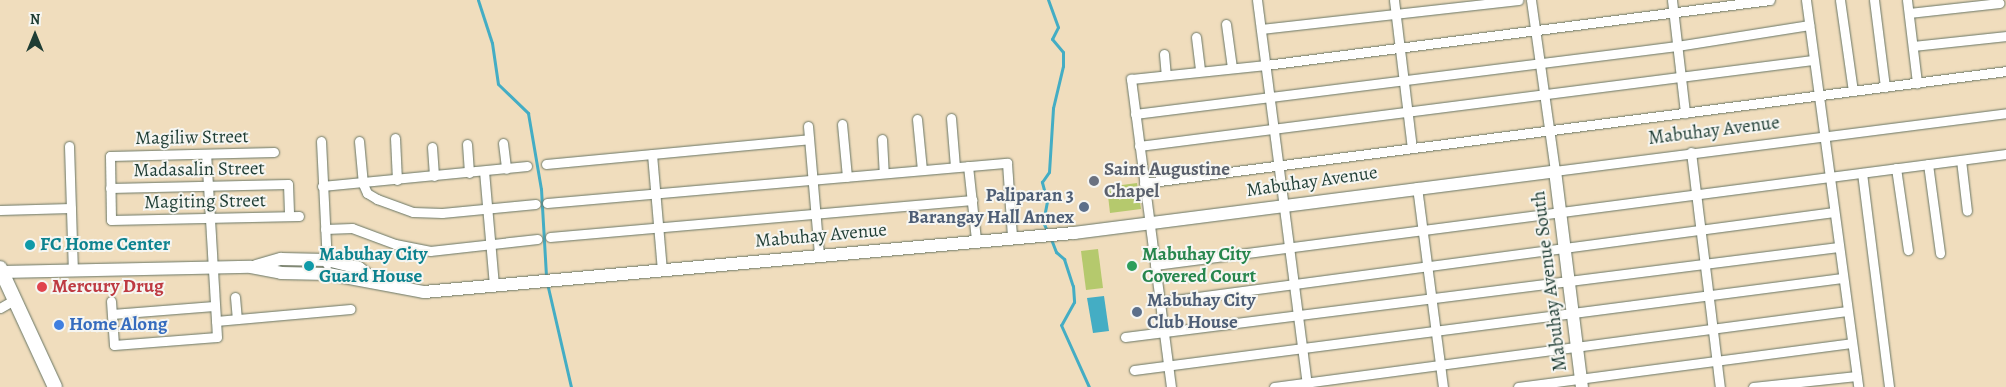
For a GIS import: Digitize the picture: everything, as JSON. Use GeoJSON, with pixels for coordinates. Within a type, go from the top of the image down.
{"type":"FeatureCollection","features":[{"type":"Feature","properties":{"kind":"main road"},"geometry":{"type":"LineString","coordinates":[[1,270],[55,387]]}},
{"type":"Feature","properties":{"kind":"street"},"geometry":{"type":"LineString","coordinates":[[1257,0],[1307,385]]}},
{"type":"Feature","properties":{"kind":"street"},"geometry":{"type":"LineString","coordinates":[[1394,0],[1412,148]]}},
{"type":"Feature","properties":{"kind":"street"},"geometry":{"type":"LineString","coordinates":[[1261,30],[1518,0]]}},
{"type":"Feature","properties":{"kind":"street"},"geometry":{"type":"LineString","coordinates":[[1531,0],[1555,171]]}},
{"type":"Feature","properties":{"kind":"street"},"geometry":{"type":"LineString","coordinates":[[1672,0],[1685,113]]}},
{"type":"Feature","properties":{"kind":"street"},"geometry":{"type":"LineString","coordinates":[[1172,387],[1131,80],[1266,65],[1770,0]]}},
{"type":"Feature","properties":{"kind":"street"},"geometry":{"type":"LineString","coordinates":[[1806,0],[1858,387]]}},
{"type":"Feature","properties":{"kind":"street"},"geometry":{"type":"LineString","coordinates":[[1840,0],[1852,91]]}},
{"type":"Feature","properties":{"kind":"street"},"geometry":{"type":"LineString","coordinates":[[1874,0],[1885,87]]}},
{"type":"Feature","properties":{"kind":"street"},"geometry":{"type":"LineString","coordinates":[[1907,0],[1917,83]]}},
{"type":"Feature","properties":{"kind":"street"},"geometry":{"type":"LineString","coordinates":[[1909,14],[1999,3]]}},
{"type":"Feature","properties":{"kind":"street"},"geometry":{"type":"LineString","coordinates":[[1226,24],[1232,68]]}},
{"type":"Feature","properties":{"kind":"street"},"geometry":{"type":"LineString","coordinates":[[1135,114],[1677,46],[1809,25]]}},
{"type":"Feature","properties":{"kind":"street"},"geometry":{"type":"LineString","coordinates":[[1913,46],[2006,36]]}},
{"type":"Feature","properties":{"kind":"street"},"geometry":{"type":"LineString","coordinates":[[1196,37],[1200,71]]}},
{"type":"Feature","properties":{"kind":"street"},"geometry":{"type":"LineString","coordinates":[[1164,54],[1166,75]]}},
{"type":"Feature","properties":{"kind":"street"},"geometry":{"type":"LineString","coordinates":[[1139,146],[1813,60]]}},
{"type":"Feature","properties":{"kind":"street"},"geometry":{"type":"LineString","coordinates":[[1144,183],[2006,71]]}},
{"type":"Feature","properties":{"kind":"street","name":"Mabuhay Avenue"},"geometry":{"type":"LineString","coordinates":[[1,270],[251,267],[281,273],[328,274],[424,292],[976,240],[1074,233],[1417,187],[2006,113]]}},
{"type":"Feature","properties":{"kind":"street"},"geometry":{"type":"LineString","coordinates":[[951,118],[955,167]]}},
{"type":"Feature","properties":{"kind":"street"},"geometry":{"type":"LineString","coordinates":[[917,119],[922,170]]}},
{"type":"Feature","properties":{"kind":"street"},"geometry":{"type":"LineString","coordinates":[[842,124],[847,176]]}},
{"type":"Feature","properties":{"kind":"street"},"geometry":{"type":"LineString","coordinates":[[808,126],[819,255]]}},
{"type":"Feature","properties":{"kind":"street"},"geometry":{"type":"LineString","coordinates":[[394,138],[397,180]]}},
{"type":"Feature","properties":{"kind":"street"},"geometry":{"type":"LineString","coordinates":[[882,138],[884,173]]}},
{"type":"Feature","properties":{"kind":"street"},"geometry":{"type":"LineString","coordinates":[[546,164],[809,139]]}},
{"type":"Feature","properties":{"kind":"street"},"geometry":{"type":"LineString","coordinates":[[359,141],[363,184],[367,193],[377,199],[413,212],[536,204]]}},
{"type":"Feature","properties":{"kind":"street"},"geometry":{"type":"LineString","coordinates":[[321,142],[328,274]]}},
{"type":"Feature","properties":{"kind":"street"},"geometry":{"type":"LineString","coordinates":[[503,143],[506,169]]}},
{"type":"Feature","properties":{"kind":"street"},"geometry":{"type":"LineString","coordinates":[[466,144],[469,173]]}},
{"type":"Feature","properties":{"kind":"street"},"geometry":{"type":"LineString","coordinates":[[69,146],[73,270]]}},
{"type":"Feature","properties":{"kind":"street"},"geometry":{"type":"LineString","coordinates":[[432,147],[434,176]]}},
{"type":"Feature","properties":{"kind":"street","name":"Magiliw Street"},"geometry":{"type":"LineString","coordinates":[[110,188],[110,156],[274,152]]}},
{"type":"Feature","properties":{"kind":"street"},"geometry":{"type":"LineString","coordinates":[[1691,152],[1720,387]]}},
{"type":"Feature","properties":{"kind":"street"},"geometry":{"type":"LineString","coordinates":[[111,301],[114,345],[217,337],[211,268],[206,154]]}},
{"type":"Feature","properties":{"kind":"street"},"geometry":{"type":"LineString","coordinates":[[652,154],[662,270]]}},
{"type":"Feature","properties":{"kind":"street"},"geometry":{"type":"LineString","coordinates":[[1155,265],[2006,154]]}},
{"type":"Feature","properties":{"kind":"street"},"geometry":{"type":"LineString","coordinates":[[1962,160],[1967,211]]}},
{"type":"Feature","properties":{"kind":"street"},"geometry":{"type":"LineString","coordinates":[[547,203],[1007,162],[1012,237]]}},
{"type":"Feature","properties":{"kind":"street"},"geometry":{"type":"LineString","coordinates":[[1928,164],[1940,253]]}},
{"type":"Feature","properties":{"kind":"street"},"geometry":{"type":"LineString","coordinates":[[322,186],[363,184],[526,166]]}},
{"type":"Feature","properties":{"kind":"street"},"geometry":{"type":"LineString","coordinates":[[968,166],[976,240]]}},
{"type":"Feature","properties":{"kind":"street"},"geometry":{"type":"LineString","coordinates":[[1896,168],[1908,250]]}},
{"type":"Feature","properties":{"kind":"street"},"geometry":{"type":"LineString","coordinates":[[484,171],[494,286]]}},
{"type":"Feature","properties":{"kind":"street","name":"Mabuhay Avenue South"},"geometry":{"type":"LineString","coordinates":[[1555,171],[1581,383]]}},
{"type":"Feature","properties":{"kind":"street"},"geometry":{"type":"LineString","coordinates":[[1862,173],[1890,387]]}},
{"type":"Feature","properties":{"kind":"street","name":"Madasalin Street"},"geometry":{"type":"LineString","coordinates":[[110,188],[288,184],[294,216]]}},
{"type":"Feature","properties":{"kind":"street"},"geometry":{"type":"LineString","coordinates":[[1417,187],[1443,387]]}},
{"type":"Feature","properties":{"kind":"street","name":"Magiting Street"},"geometry":{"type":"LineString","coordinates":[[110,188],[111,220],[294,216]]}},
{"type":"Feature","properties":{"kind":"street"},"geometry":{"type":"LineString","coordinates":[[550,237],[972,200]]}},
{"type":"Feature","properties":{"kind":"street"},"geometry":{"type":"LineString","coordinates":[[0,210],[71,208]]}},
{"type":"Feature","properties":{"kind":"street"},"geometry":{"type":"LineString","coordinates":[[1160,302],[1834,212]]}},
{"type":"Feature","properties":{"kind":"street"},"geometry":{"type":"LineString","coordinates":[[325,229],[352,228],[395,244],[430,251],[537,239]]}},
{"type":"Feature","properties":{"kind":"street"},"geometry":{"type":"LineString","coordinates":[[1125,337],[1298,317],[1705,262],[1838,247]]}},
{"type":"Feature","properties":{"kind":"street","name":"Mabuhay Avenue"},"geometry":{"type":"LineString","coordinates":[[251,267],[282,259],[327,260],[359,268],[384,285]]}},
{"type":"Feature","properties":{"kind":"street"},"geometry":{"type":"LineString","coordinates":[[1134,370],[1169,367],[1572,312],[1842,278]]}},
{"type":"Feature","properties":{"kind":"street"},"geometry":{"type":"LineString","coordinates":[[235,297],[237,319]]}},
{"type":"Feature","properties":{"kind":"street"},"geometry":{"type":"LineString","coordinates":[[0,308],[14,300]]}},
{"type":"Feature","properties":{"kind":"street"},"geometry":{"type":"LineString","coordinates":[[112,314],[214,306]]}},
{"type":"Feature","properties":{"kind":"street"},"geometry":{"type":"LineString","coordinates":[[216,321],[350,309]]}},
{"type":"Feature","properties":{"kind":"street"},"geometry":{"type":"LineString","coordinates":[[1274,387],[1307,385],[1440,363],[1847,311]]}},
{"type":"Feature","properties":{"kind":"street"},"geometry":{"type":"LineString","coordinates":[[1518,387],[1581,383],[1717,361],[1851,344]]}},
{"type":"Feature","properties":{"kind":"street"},"geometry":{"type":"LineString","coordinates":[[1753,387],[1856,376]]}},
{"type":"Feature","properties":{"kind":"green space"},"geometry":{"type":"Polygon","coordinates":[[[1137,183],[1141,209],[1110,213],[1107,187],[1137,183]]]}},
{"type":"Feature","properties":{"kind":"green space"},"geometry":{"type":"Polygon","coordinates":[[[1098,249],[1103,288],[1086,290],[1081,251],[1098,249]]]}},
{"type":"Feature","properties":{"kind":"water"},"geometry":{"type":"Polygon","coordinates":[[[1104,296],[1109,331],[1093,333],[1087,298],[1104,296]]]}},
{"type":"Feature","properties":{"kind":"waterway"},"geometry":{"type":"LineString","coordinates":[[478,0],[492,43],[498,84],[528,113],[541,189],[546,277]]}},
{"type":"Feature","properties":{"kind":"waterway"},"geometry":{"type":"LineString","coordinates":[[1048,0],[1058,27],[1052,39],[1063,52],[1063,66],[1053,108],[1049,172],[1042,182],[1047,201],[1043,222],[1048,233]]}},
{"type":"Feature","properties":{"kind":"waterway"},"geometry":{"type":"LineString","coordinates":[[1051,239],[1056,252],[1064,259],[1073,286],[1074,302],[1061,325],[1089,387]]}},
{"type":"Feature","properties":{"kind":"waterway"},"geometry":{"type":"LineString","coordinates":[[547,283],[571,387]]}},
{"type":"Feature","properties":{"kind":"place","name":"Saint Augustine Chapel"},"geometry":{"type":"Point","coordinates":[1094,181]}},
{"type":"Feature","properties":{"kind":"place","name":"Paliparan 3 Barangay Hall Annex"},"geometry":{"type":"Point","coordinates":[1084,207]}},
{"type":"Feature","properties":{"kind":"place","name":"FC Home Center"},"geometry":{"type":"Point","coordinates":[30,245]}},
{"type":"Feature","properties":{"kind":"place","name":"Mabuhay City Guard House"},"geometry":{"type":"Point","coordinates":[309,266]}},
{"type":"Feature","properties":{"kind":"place","name":"Mabuhay City Covered Court"},"geometry":{"type":"Point","coordinates":[1132,266]}},
{"type":"Feature","properties":{"kind":"place","name":"Mercury Drug"},"geometry":{"type":"Point","coordinates":[42,287]}},
{"type":"Feature","properties":{"kind":"place","name":"Mabuhay City Club House"},"geometry":{"type":"Point","coordinates":[1137,312]}},
{"type":"Feature","properties":{"kind":"place","name":"Home Along"},"geometry":{"type":"Point","coordinates":[59,325]}}]}
